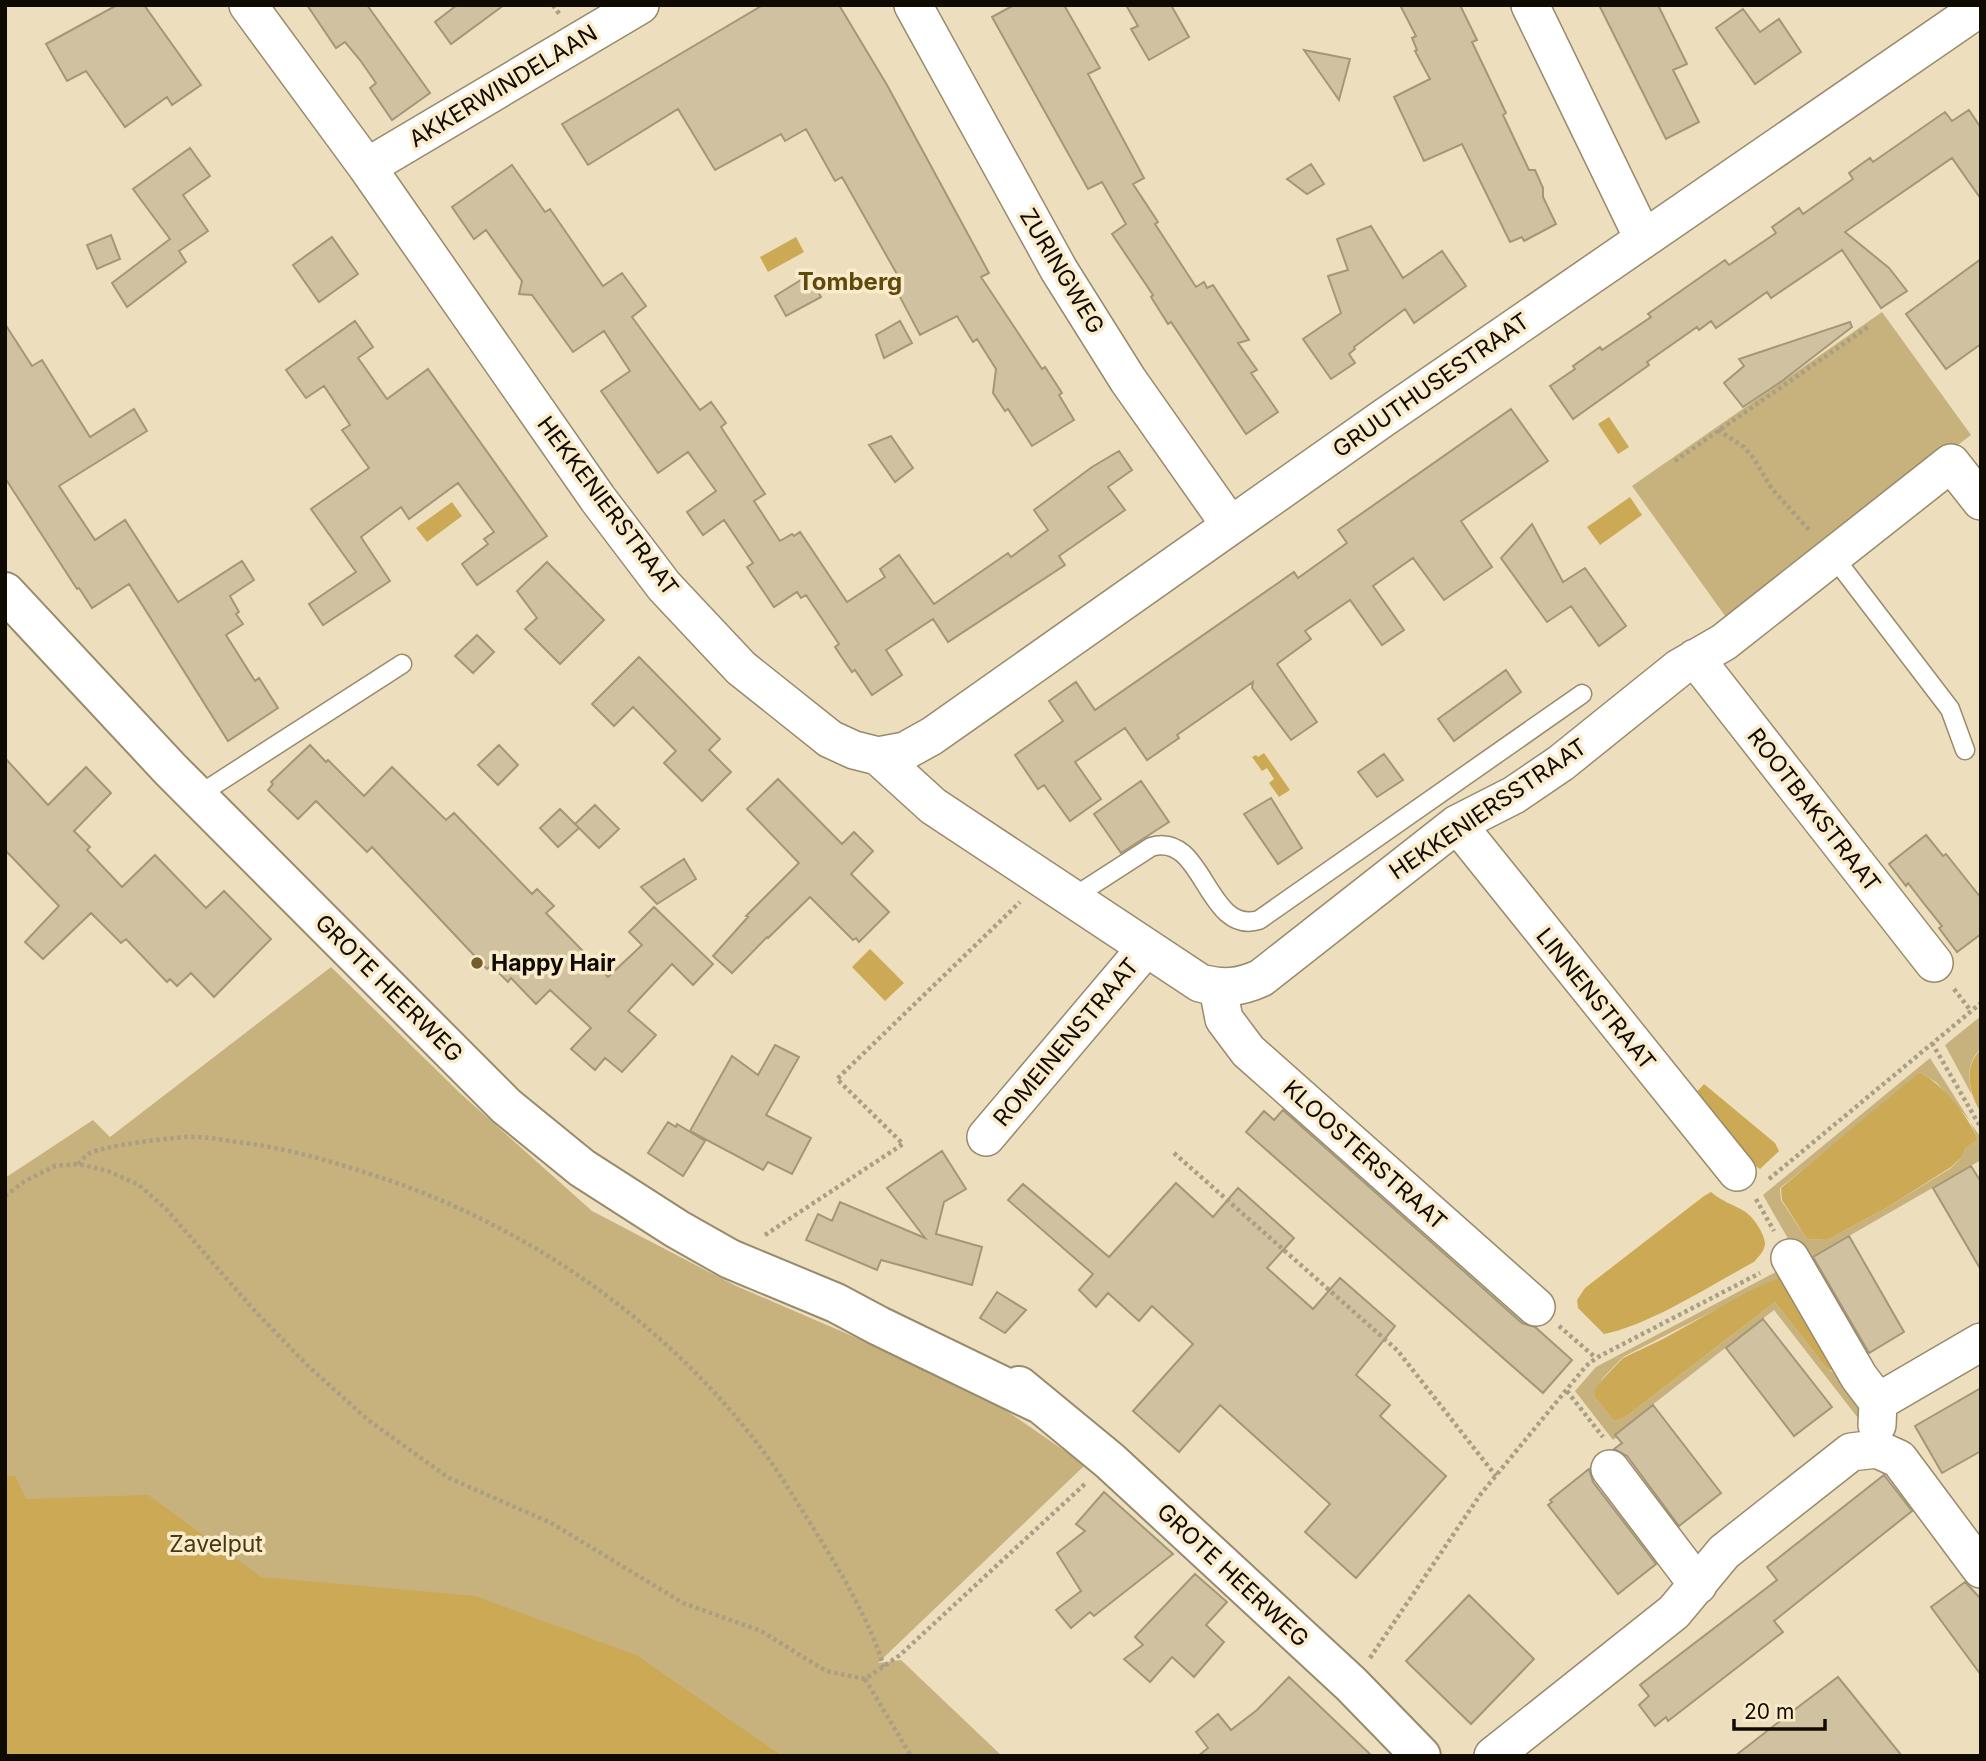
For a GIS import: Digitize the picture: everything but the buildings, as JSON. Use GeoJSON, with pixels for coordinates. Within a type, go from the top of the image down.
{"type":"FeatureCollection","features":[{"type":"Feature","properties":{"kind":"street","name":"HEKKENIERSTRAAT"},"geometry":{"type":"LineString","coordinates":[[248,5],[366,167],[598,499],[664,586],[741,668],[788,708],[830,739],[854,750],[878,756],[933,806],[1072,898]]}},
{"type":"Feature","properties":{"kind":"street","name":"AKKERWINDELAAN"},"geometry":{"type":"LineString","coordinates":[[366,167],[640,5]]}},
{"type":"Feature","properties":{"kind":"street","name":"ZURINGWEG"},"geometry":{"type":"LineString","coordinates":[[913,5],[1059,271],[1128,380],[1230,525]]}},
{"type":"Feature","properties":{"kind":"street"},"geometry":{"type":"LineString","coordinates":[[1530,5],[1643,238]]}},
{"type":"Feature","properties":{"kind":"street","name":"GRUUTHUSESTRAAT"},"geometry":{"type":"LineString","coordinates":[[878,756],[905,751],[932,736],[1230,525],[1981,7]]}},
{"type":"Feature","properties":{"kind":"street","name":"HEKKENIERSSTRAAT"},"geometry":{"type":"LineString","coordinates":[[1218,988],[1246,985],[1261,978],[1388,875],[1457,824],[1514,795],[1561,763],[1679,668],[1724,642],[1951,463],[1981,501]]}},
{"type":"Feature","properties":{"kind":"street","name":"GROTE HEERWEG"},"geometry":{"type":"LineString","coordinates":[[5,592],[197,796],[506,1106],[582,1168],[677,1229],[730,1259],[836,1303],[1038,1403],[1110,1461],[1351,1684],[1421,1756]]}},
{"type":"Feature","properties":{"kind":"street","name":"ROOTBAKSTRAAT"},"geometry":{"type":"LineString","coordinates":[[1695,658],[1934,963]]}},
{"type":"Feature","properties":{"kind":"street","name":"LINNENSTRAAT"},"geometry":{"type":"LineString","coordinates":[[1457,824],[1745,1183]]}},
{"type":"Feature","properties":{"kind":"street"},"geometry":{"type":"LineString","coordinates":[[1072,898],[1200,984],[1218,988]]}},
{"type":"Feature","properties":{"kind":"street","name":"ROMEINENSTRAAT"},"geometry":{"type":"LineString","coordinates":[[986,1137],[1146,948]]}},
{"type":"Feature","properties":{"kind":"street","name":"KLOOSTERSTRAAT"},"geometry":{"type":"LineString","coordinates":[[1218,988],[1224,1019],[1248,1051],[1536,1307]]}},
{"type":"Feature","properties":{"kind":"street"},"geometry":{"type":"LineString","coordinates":[[1790,1258],[1859,1377],[1878,1402],[1877,1449]]}},
{"type":"Feature","properties":{"kind":"street"},"geometry":{"type":"LineString","coordinates":[[1878,1402],[1981,1342]]}},
{"type":"Feature","properties":{"kind":"street"},"geometry":{"type":"LineString","coordinates":[[1493,1756],[1674,1612],[1724,1552],[1851,1452],[1877,1449],[1899,1459],[1981,1569]]}},
{"type":"Feature","properties":{"kind":"street"},"geometry":{"type":"LineString","coordinates":[[1610,1469],[1698,1585]]}},
{"type":"Feature","properties":{"kind":"lane"},"geometry":{"type":"LineString","coordinates":[[1833,556],[1950,709],[1965,750]]}},
{"type":"Feature","properties":{"kind":"lane"},"geometry":{"type":"LineString","coordinates":[[197,796],[402,664]]}},
{"type":"Feature","properties":{"kind":"lane"},"geometry":{"type":"LineString","coordinates":[[1072,898],[1151,847],[1166,845],[1182,852],[1232,918],[1248,923],[1259,920],[1582,694]]}},
{"type":"Feature","properties":{"kind":"path"},"geometry":{"type":"LineString","coordinates":[[1675,461],[1868,326]]}},
{"type":"Feature","properties":{"kind":"path"},"geometry":{"type":"LineString","coordinates":[[1718,430],[1749,453],[1772,489],[1833,556]]}},
{"type":"Feature","properties":{"kind":"path"},"geometry":{"type":"LineString","coordinates":[[730,1259],[903,1144],[837,1079],[1021,901],[1039,876]]}},
{"type":"Feature","properties":{"kind":"path"},"geometry":{"type":"LineString","coordinates":[[1351,1684],[1480,1495],[1596,1358],[1790,1258],[1745,1183],[1981,1003]]}},
{"type":"Feature","properties":{"kind":"path"},"geometry":{"type":"LineString","coordinates":[[1932,1043],[1981,1128]]}},
{"type":"Feature","properties":{"kind":"path"},"geometry":{"type":"LineString","coordinates":[[78,1164],[90,1153],[194,1136],[247,1143],[337,1163],[387,1179],[477,1216],[515,1236],[598,1290],[652,1332],[684,1362],[747,1432],[786,1484],[826,1548],[862,1612],[884,1667]]}},
{"type":"Feature","properties":{"kind":"path"},"geometry":{"type":"LineString","coordinates":[[1174,1153],[1397,1350],[1496,1476]]}},
{"type":"Feature","properties":{"kind":"path"},"geometry":{"type":"LineString","coordinates":[[5,1196],[25,1181],[55,1167],[78,1164],[108,1171],[139,1185],[166,1209],[253,1309],[306,1364],[368,1420],[449,1478],[551,1523],[683,1602],[761,1631],[826,1671],[865,1679],[901,1655],[1110,1461]]}},
{"type":"Feature","properties":{"kind":"path"},"geometry":{"type":"LineString","coordinates":[[1536,1307],[1596,1358]]}},
{"type":"Feature","properties":{"kind":"path"},"geometry":{"type":"LineString","coordinates":[[1567,1391],[1614,1451],[1610,1469]]}},
{"type":"Feature","properties":{"kind":"path"},"geometry":{"type":"LineString","coordinates":[[865,1679],[911,1756]]}},
{"type":"Feature","properties":{"kind":"green space"},"geometry":{"type":"Polygon","coordinates":[[[1882,312],[1971,435],[1728,620],[1632,486],[1882,312]]]}},
{"type":"Feature","properties":{"kind":"green space","name":"Zavelput"},"geometry":{"type":"Polygon","coordinates":[[[331,967],[461,1094],[592,1211],[734,1285],[975,1389],[1085,1465],[878,1663],[901,1660],[1002,1756],[5,1756],[5,1178],[93,1120],[110,1137],[331,967]]]}},
{"type":"Feature","properties":{"kind":"green space"},"geometry":{"type":"Polygon","coordinates":[[[1981,1016],[1981,1049],[1976,1053],[1970,1070],[1972,1095],[1945,1045],[1981,1016]]]}},
{"type":"Feature","properties":{"kind":"green space"},"geometry":{"type":"Polygon","coordinates":[[[1930,1058],[1970,1121],[1937,1083],[1920,1072],[1780,1188],[1781,1200],[1807,1239],[1827,1240],[1951,1168],[1962,1157],[1965,1149],[1978,1139],[1970,1122],[1981,1138],[1981,1160],[1802,1263],[1763,1195],[1930,1058]]]}},
{"type":"Feature","properties":{"kind":"green space"},"geometry":{"type":"Polygon","coordinates":[[[1787,1266],[1870,1408],[1858,1418],[1774,1310],[1615,1434],[1617,1437],[1613,1440],[1575,1391],[1596,1367],[1787,1266]],[[1780,1277],[1623,1357],[1602,1379],[1594,1396],[1614,1421],[1624,1418],[1775,1302],[1827,1369],[1833,1372],[1837,1370],[1780,1277]]]}},
{"type":"Feature","properties":{"kind":"shaded area"},"geometry":{"type":"Polygon","coordinates":[[[796,237],[804,252],[768,272],[760,257],[796,237]]]}},
{"type":"Feature","properties":{"kind":"shaded area"},"geometry":{"type":"Polygon","coordinates":[[[1609,417],[1629,447],[1618,454],[1598,424],[1609,417]]]}},
{"type":"Feature","properties":{"kind":"shaded area"},"geometry":{"type":"Polygon","coordinates":[[[1630,497],[1642,515],[1600,545],[1587,527],[1630,497]]]}},
{"type":"Feature","properties":{"kind":"shaded area"},"geometry":{"type":"Polygon","coordinates":[[[452,502],[462,516],[427,542],[416,528],[452,502]]]}},
{"type":"Feature","properties":{"kind":"shaded area"},"geometry":{"type":"Polygon","coordinates":[[[1264,753],[1290,790],[1279,797],[1269,783],[1274,779],[1267,768],[1262,771],[1252,757],[1264,753]]]}},
{"type":"Feature","properties":{"kind":"shaded area"},"geometry":{"type":"Polygon","coordinates":[[[870,949],[904,983],[885,1001],[852,967],[870,949]]]}},
{"type":"Feature","properties":{"kind":"shaded area"},"geometry":{"type":"Polygon","coordinates":[[[1981,1050],[1981,1112],[1973,1098],[1970,1072],[1975,1056],[1981,1050]]]}},
{"type":"Feature","properties":{"kind":"shaded area"},"geometry":{"type":"Polygon","coordinates":[[[1920,1072],[1954,1101],[1978,1139],[1965,1149],[1962,1157],[1951,1167],[1888,1207],[1827,1240],[1807,1239],[1782,1200],[1781,1188],[1920,1072]]]}},
{"type":"Feature","properties":{"kind":"shaded area"},"geometry":{"type":"Polygon","coordinates":[[[1704,1084],[1775,1143],[1779,1151],[1760,1169],[1747,1160],[1695,1094],[1704,1084]]]}},
{"type":"Feature","properties":{"kind":"shaded area"},"geometry":{"type":"Polygon","coordinates":[[[1711,1192],[1747,1213],[1754,1221],[1763,1234],[1765,1243],[1761,1254],[1754,1262],[1680,1303],[1641,1322],[1604,1334],[1578,1308],[1577,1300],[1585,1288],[1711,1192]]]}},
{"type":"Feature","properties":{"kind":"shaded area"},"geometry":{"type":"Polygon","coordinates":[[[1780,1277],[1838,1370],[1827,1369],[1775,1302],[1624,1418],[1614,1421],[1594,1396],[1602,1380],[1623,1358],[1780,1277]]]}},
{"type":"Feature","properties":{"kind":"shaded area"},"geometry":{"type":"Polygon","coordinates":[[[15,1476],[26,1499],[148,1495],[261,1577],[475,1596],[636,1655],[782,1756],[5,1756],[5,1478],[15,1476]]]}},
{"type":"Feature","properties":{"kind":"place","name":"Happy Hair"},"geometry":{"type":"Point","coordinates":[477,963]}},
{"type":"Feature","properties":{"kind":"district","name":"Tomberg"},"geometry":{"type":"Point","coordinates":[850,282]}}]}
